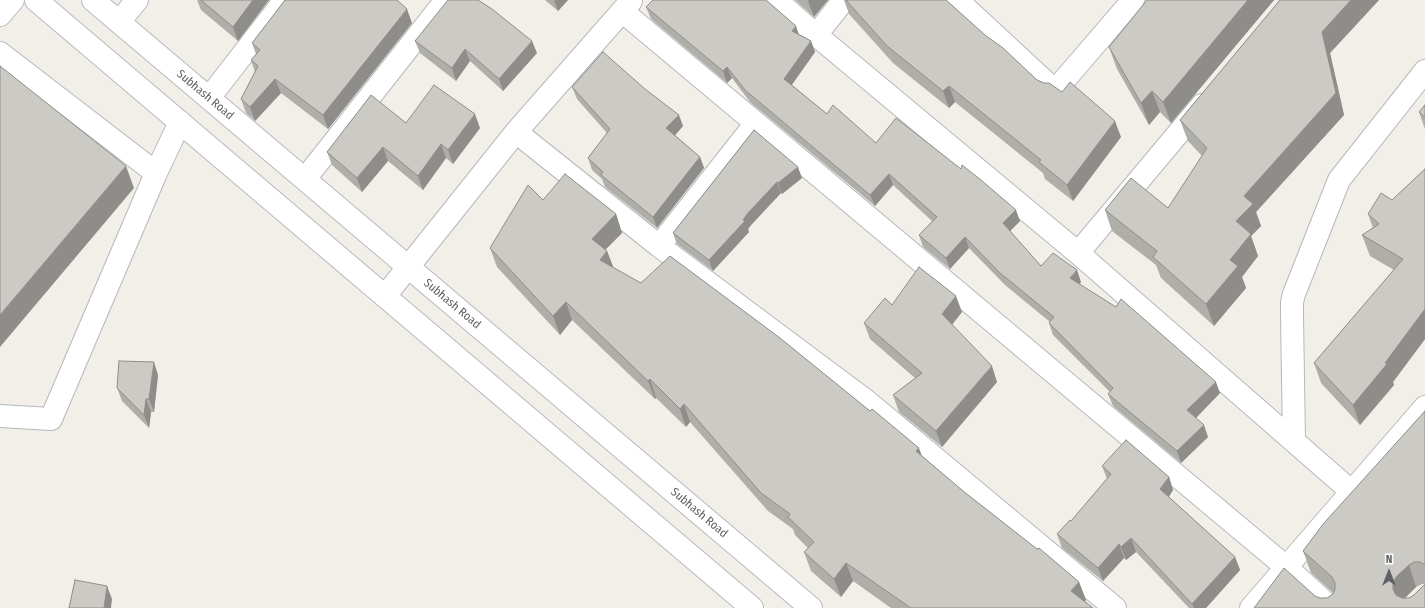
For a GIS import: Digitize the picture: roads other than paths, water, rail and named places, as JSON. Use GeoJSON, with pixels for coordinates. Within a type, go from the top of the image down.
{"type":"FeatureCollection","features":[{"type":"Feature","properties":{"kind":"street"},"geometry":{"type":"LineString","coordinates":[[0,15],[13,0]]}},
{"type":"Feature","properties":{"kind":"street"},"geometry":{"type":"LineString","coordinates":[[36,0],[752,608]]}},
{"type":"Feature","properties":{"kind":"street","name":"Subhash Road"},"geometry":{"type":"LineString","coordinates":[[93,0],[811,608]]}},
{"type":"Feature","properties":{"kind":"street"},"geometry":{"type":"LineString","coordinates":[[119,22],[137,0]]}},
{"type":"Feature","properties":{"kind":"street"},"geometry":{"type":"LineString","coordinates":[[209,98],[285,0]]}},
{"type":"Feature","properties":{"kind":"street"},"geometry":{"type":"LineString","coordinates":[[305,180],[446,0]]}},
{"type":"Feature","properties":{"kind":"street"},"geometry":{"type":"LineString","coordinates":[[776,0],[1078,253],[1352,492]]}},
{"type":"Feature","properties":{"kind":"street"},"geometry":{"type":"LineString","coordinates":[[816,35],[844,0]]}},
{"type":"Feature","properties":{"kind":"street"},"geometry":{"type":"LineString","coordinates":[[957,0],[1051,87],[1056,87],[1060,85],[1133,0]]}},
{"type":"Feature","properties":{"kind":"street"},"geometry":{"type":"LineString","coordinates":[[385,296],[409,268],[516,132],[627,6],[756,124],[1286,567],[1331,608]]}},
{"type":"Feature","properties":{"kind":"street"},"geometry":{"type":"LineString","coordinates":[[0,53],[156,173]]}},
{"type":"Feature","properties":{"kind":"street"},"geometry":{"type":"LineString","coordinates":[[1294,441],[1292,302],[1294,294],[1339,180],[1425,71]]}},
{"type":"Feature","properties":{"kind":"street"},"geometry":{"type":"LineString","coordinates":[[1078,253],[1214,90]]}},
{"type":"Feature","properties":{"kind":"street"},"geometry":{"type":"LineString","coordinates":[[0,416],[51,419],[156,173],[180,122]]}},
{"type":"Feature","properties":{"kind":"street"},"geometry":{"type":"LineString","coordinates":[[659,246],[756,124]]}},
{"type":"Feature","properties":{"kind":"street"},"geometry":{"type":"LineString","coordinates":[[516,132],[659,246],[864,399],[1116,608]]}},
{"type":"Feature","properties":{"kind":"street"},"geometry":{"type":"LineString","coordinates":[[1251,608],[1425,408]]}}]}
